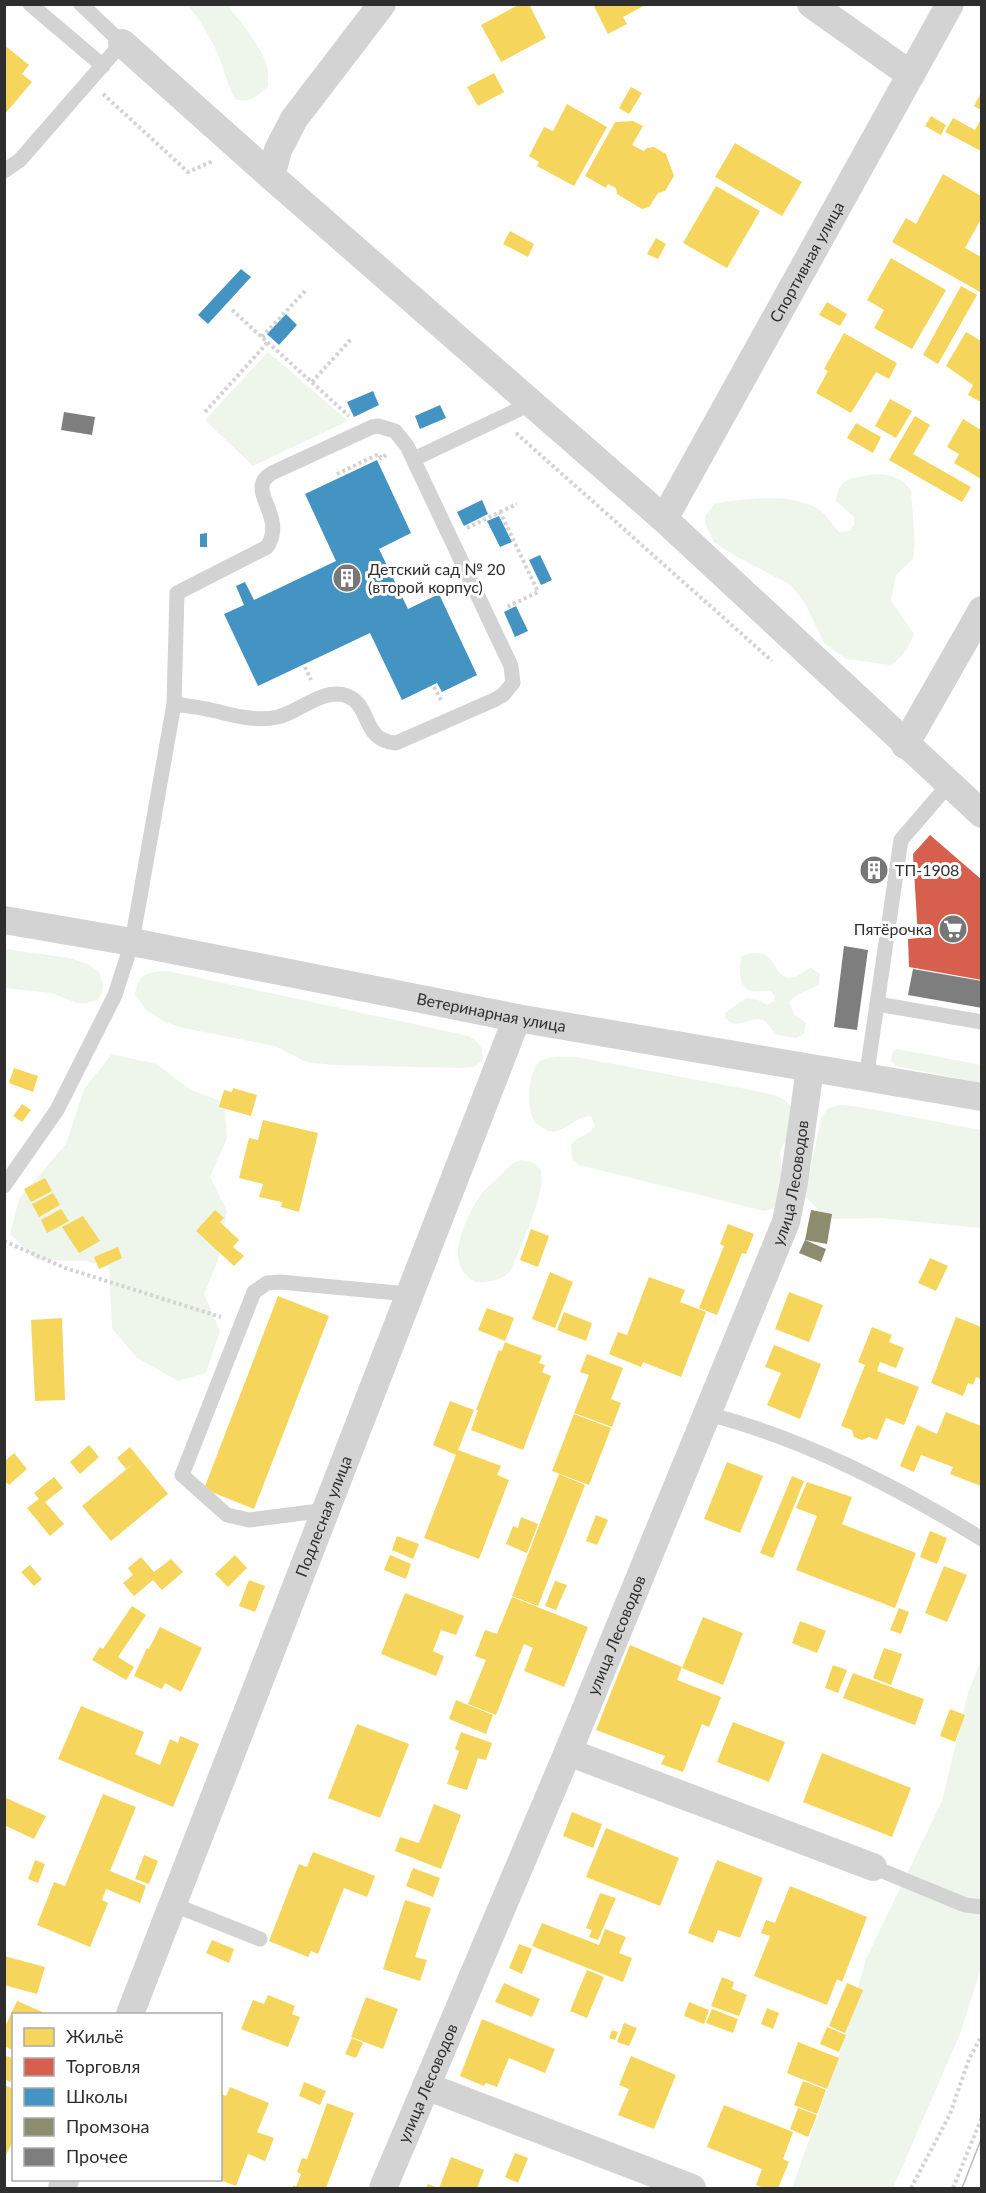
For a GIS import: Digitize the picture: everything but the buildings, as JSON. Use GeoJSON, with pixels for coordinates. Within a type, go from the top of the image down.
{"type":"FeatureCollection","features":[{"type":"Feature","properties":{"kind":"street"},"geometry":{"type":"LineString","coordinates":[[271,176],[278,150],[294,119],[382,4]]}},
{"type":"Feature","properties":{"kind":"street"},"geometry":{"type":"LineString","coordinates":[[811,4],[911,75]]}},
{"type":"Feature","properties":{"kind":"street","name":"Спортивная улица"},"geometry":{"type":"LineString","coordinates":[[664,519],[950,4]]}},
{"type":"Feature","properties":{"kind":"street"},"geometry":{"type":"LineString","coordinates":[[122,43],[664,519],[981,814]]}},
{"type":"Feature","properties":{"kind":"street"},"geometry":{"type":"LineString","coordinates":[[905,745],[981,610]]}},
{"type":"Feature","properties":{"kind":"street","name":"Ветеринарная улица"},"geometry":{"type":"LineString","coordinates":[[4,920],[132,942],[517,1018],[981,1097]]}},
{"type":"Feature","properties":{"kind":"street","name":"Подлесная улица"},"geometry":{"type":"LineString","coordinates":[[129,2013],[517,1018]]}},
{"type":"Feature","properties":{"kind":"street","name":"улица Лесоводов"},"geometry":{"type":"LineString","coordinates":[[383,2188],[568,1752],[786,1222],[810,1069]]}},
{"type":"Feature","properties":{"kind":"street"},"geometry":{"type":"LineString","coordinates":[[568,1752],[873,1867]]}},
{"type":"Feature","properties":{"kind":"street"},"geometry":{"type":"LineString","coordinates":[[426,2086],[692,2188]]}},
{"type":"Feature","properties":{"kind":"lane"},"geometry":{"type":"LineString","coordinates":[[30,4],[103,66]]}},
{"type":"Feature","properties":{"kind":"lane"},"geometry":{"type":"LineString","coordinates":[[81,4],[122,43]]}},
{"type":"Feature","properties":{"kind":"lane"},"geometry":{"type":"LineString","coordinates":[[96,4],[122,43]]}},
{"type":"Feature","properties":{"kind":"lane"},"geometry":{"type":"LineString","coordinates":[[4,171],[20,160],[122,43]]}},
{"type":"Feature","properties":{"kind":"lane"},"geometry":{"type":"LineString","coordinates":[[411,453],[532,403]]}},
{"type":"Feature","properties":{"kind":"lane"},"geometry":{"type":"LineString","coordinates":[[4,1186],[57,1110],[115,995],[132,942],[174,704],[177,593],[267,547],[275,527],[261,489],[267,476],[378,426],[387,427],[401,436],[451,536],[511,666],[513,683],[510,690],[494,700],[407,740],[388,742],[378,738],[371,730],[355,700],[345,695],[325,696],[280,717],[264,719],[237,717],[174,704]]}},
{"type":"Feature","properties":{"kind":"lane"},"geometry":{"type":"LineString","coordinates":[[866,1078],[901,840],[949,784]]}},
{"type":"Feature","properties":{"kind":"lane"},"geometry":{"type":"LineString","coordinates":[[877,1004],[981,1022]]}},
{"type":"Feature","properties":{"kind":"lane"},"geometry":{"type":"LineString","coordinates":[[327,1510],[249,1520],[227,1515],[182,1475],[254,1292],[267,1284],[280,1282],[408,1294]]}},
{"type":"Feature","properties":{"kind":"lane"},"geometry":{"type":"LineString","coordinates":[[708,1414],[748,1424],[855,1469],[981,1539]]}},
{"type":"Feature","properties":{"kind":"lane"},"geometry":{"type":"LineString","coordinates":[[873,1867],[965,1905],[981,1907]]}},
{"type":"Feature","properties":{"kind":"lane"},"geometry":{"type":"LineString","coordinates":[[172,1904],[260,1939]]}},
{"type":"Feature","properties":{"kind":"path"},"geometry":{"type":"LineString","coordinates":[[89,81],[188,172],[218,159]]}},
{"type":"Feature","properties":{"kind":"path"},"geometry":{"type":"LineString","coordinates":[[262,337],[306,290]]}},
{"type":"Feature","properties":{"kind":"path"},"geometry":{"type":"LineString","coordinates":[[232,310],[365,430]]}},
{"type":"Feature","properties":{"kind":"path"},"geometry":{"type":"LineString","coordinates":[[312,382],[352,338]]}},
{"type":"Feature","properties":{"kind":"path"},"geometry":{"type":"LineString","coordinates":[[205,412],[268,342]]}},
{"type":"Feature","properties":{"kind":"path"},"geometry":{"type":"LineString","coordinates":[[507,435],[515,432],[772,662]]}},
{"type":"Feature","properties":{"kind":"path"},"geometry":{"type":"LineString","coordinates":[[337,474],[379,454],[381,458],[411,453]]}},
{"type":"Feature","properties":{"kind":"path"},"geometry":{"type":"LineString","coordinates":[[451,536],[517,504]]}},
{"type":"Feature","properties":{"kind":"path"},"geometry":{"type":"LineString","coordinates":[[488,616],[538,592],[500,512]]}},
{"type":"Feature","properties":{"kind":"path"},"geometry":{"type":"LineString","coordinates":[[4,1241],[65,1268],[197,1308],[241,1326]]}},
{"type":"Feature","properties":{"kind":"path"},"geometry":{"type":"LineString","coordinates":[[911,2188],[950,2114],[969,2059],[981,2035]]}},
{"type":"Feature","properties":{"kind":"path"},"geometry":{"type":"LineString","coordinates":[[953,2188],[981,2116]]}},
{"type":"Feature","properties":{"kind":"shaded area"},"geometry":{"type":"Polygon","coordinates":[[[187,5],[227,5],[250,34],[264,58],[268,71],[268,86],[261,93],[254,98],[236,100],[211,39],[187,5]]]}},
{"type":"Feature","properties":{"kind":"shaded area"},"geometry":{"type":"Polygon","coordinates":[[[268,352],[348,421],[253,466],[205,420],[268,352]]]}},
{"type":"Feature","properties":{"kind":"shaded area"},"geometry":{"type":"Polygon","coordinates":[[[875,474],[889,475],[903,481],[911,490],[915,544],[913,559],[896,575],[891,600],[914,634],[905,651],[891,665],[846,659],[824,643],[806,605],[791,585],[714,542],[705,523],[706,515],[714,504],[769,498],[798,501],[810,505],[821,511],[839,532],[850,531],[854,525],[854,517],[836,501],[840,487],[848,480],[875,474]]]}},
{"type":"Feature","properties":{"kind":"shaded area"},"geometry":{"type":"Polygon","coordinates":[[[5,949],[69,958],[88,964],[99,972],[103,985],[102,993],[97,1000],[76,1003],[52,993],[5,988],[5,949]]]}},
{"type":"Feature","properties":{"kind":"shaded area"},"geometry":{"type":"Polygon","coordinates":[[[746,954],[765,955],[781,974],[788,978],[811,968],[820,974],[819,984],[789,1002],[794,1014],[806,1023],[804,1034],[796,1038],[777,1035],[764,1020],[734,1024],[725,1018],[725,1013],[746,998],[758,1000],[767,1005],[774,1001],[775,997],[772,992],[752,991],[744,986],[740,976],[740,966],[742,956],[746,954]]]}},
{"type":"Feature","properties":{"kind":"shaded area"},"geometry":{"type":"Polygon","coordinates":[[[168,971],[469,1036],[480,1047],[482,1061],[474,1067],[462,1068],[334,1065],[306,1062],[275,1046],[183,1028],[165,1022],[147,1011],[135,994],[142,977],[150,973],[168,971]]]}},
{"type":"Feature","properties":{"kind":"shaded area"},"geometry":{"type":"Polygon","coordinates":[[[897,1049],[981,1065],[981,1083],[896,1066],[891,1061],[893,1052],[897,1049]]]}},
{"type":"Feature","properties":{"kind":"shaded area"},"geometry":{"type":"Polygon","coordinates":[[[112,1054],[156,1064],[191,1090],[224,1102],[227,1138],[210,1177],[227,1211],[218,1260],[204,1294],[220,1331],[206,1373],[178,1381],[136,1357],[112,1328],[109,1267],[86,1261],[37,1260],[10,1234],[19,1199],[66,1144],[84,1089],[112,1054]]]}},
{"type":"Feature","properties":{"kind":"shaded area"},"geometry":{"type":"Polygon","coordinates":[[[552,1057],[576,1057],[762,1092],[785,1100],[795,1112],[789,1139],[782,1147],[780,1155],[782,1178],[778,1203],[764,1211],[579,1165],[572,1159],[571,1144],[595,1126],[591,1116],[559,1130],[548,1131],[538,1125],[531,1115],[529,1099],[532,1073],[539,1062],[552,1057]]]}},
{"type":"Feature","properties":{"kind":"shaded area"},"geometry":{"type":"Polygon","coordinates":[[[839,1105],[981,1130],[981,1228],[881,1218],[827,1219],[805,1196],[821,1119],[827,1109],[839,1105]]]}},
{"type":"Feature","properties":{"kind":"shaded area"},"geometry":{"type":"Polygon","coordinates":[[[522,1160],[538,1166],[542,1180],[526,1235],[508,1273],[494,1280],[475,1282],[466,1275],[458,1258],[460,1237],[473,1207],[483,1193],[509,1166],[522,1160]]]}},
{"type":"Feature","properties":{"kind":"shaded area"},"geometry":{"type":"Polygon","coordinates":[[[981,1660],[981,1968],[960,2034],[893,2188],[792,2188],[838,2059],[866,1959],[942,1801],[968,1693],[981,1660]]]}},
{"type":"Feature","properties":{"kind":"tram line"},"geometry":{"type":"LineString","coordinates":[[962,2188],[982,2137]]}},
{"type":"Feature","properties":{"kind":"place","name":"Детский сад № 20 (второй корпус)"},"geometry":{"type":"Point","coordinates":[347,578]}},
{"type":"Feature","properties":{"kind":"place","name":"ТП-1908"},"geometry":{"type":"Point","coordinates":[874,870]}},
{"type":"Feature","properties":{"kind":"place","name":"Пятёрочка"},"geometry":{"type":"Point","coordinates":[953,929]}}]}
